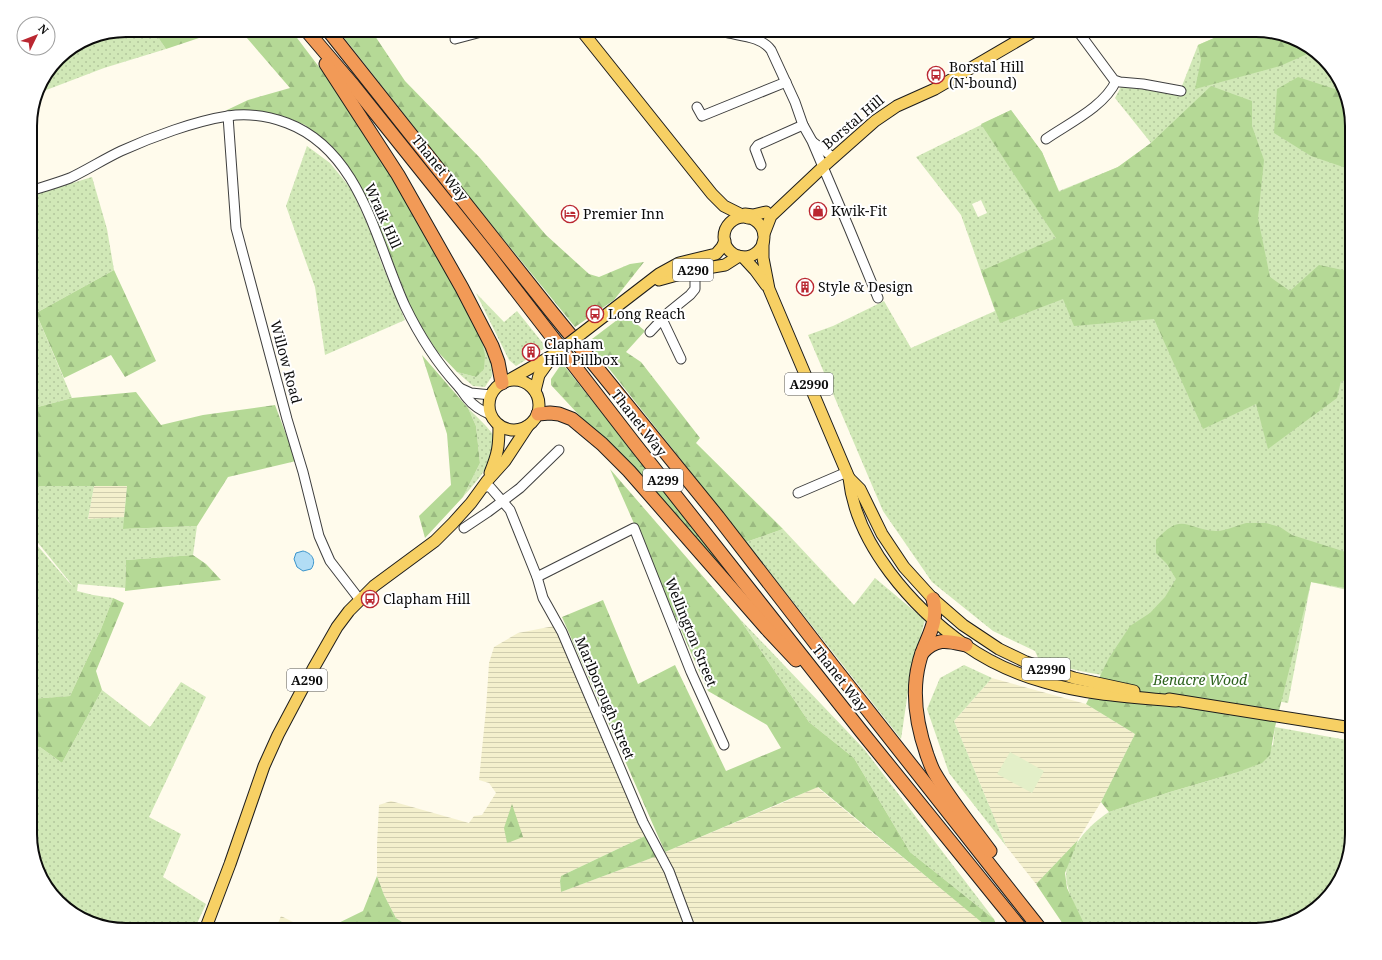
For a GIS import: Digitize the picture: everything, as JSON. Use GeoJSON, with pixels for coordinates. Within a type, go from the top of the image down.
{"type":"FeatureCollection","features":[{"type":"Feature","properties":{"kind":"highway"},"geometry":{"type":"LineString","coordinates":[[309,37],[398,175],[462,288],[492,346],[505,382]]}},
{"type":"Feature","properties":{"kind":"highway","name":"Thanet Way"},"geometry":{"type":"LineString","coordinates":[[311,37],[353,85],[485,250],[634,443],[861,730],[1016,923]]}},
{"type":"Feature","properties":{"kind":"highway","name":"Thanet Way"},"geometry":{"type":"LineString","coordinates":[[334,37],[550,310],[718,517],[1036,923]]}},
{"type":"Feature","properties":{"kind":"highway"},"geometry":{"type":"LineString","coordinates":[[538,414],[559,414],[572,419],[594,437],[618,460],[767,629],[861,730]]}},
{"type":"Feature","properties":{"kind":"highway"},"geometry":{"type":"LineString","coordinates":[[933,599],[936,613],[921,654],[916,675],[916,713],[922,739],[933,771],[960,811],[1014,884],[1037,923]]}},
{"type":"Feature","properties":{"kind":"highway"},"geometry":{"type":"LineString","coordinates":[[921,654],[930,646],[942,641],[966,646]]}},
{"type":"Feature","properties":{"kind":"main road","name":"A2990"},"geometry":{"type":"LineString","coordinates":[[587,37],[712,194],[724,218],[725,236],[731,252],[741,257],[755,270],[769,289]]}},
{"type":"Feature","properties":{"kind":"main road","name":"Borstal Hill"},"geometry":{"type":"LineString","coordinates":[[763,238],[771,216],[822,167],[875,121],[897,106],[935,89],[1024,37]]}},
{"type":"Feature","properties":{"kind":"main road","name":"A2990"},"geometry":{"type":"LineString","coordinates":[[712,194],[729,209],[749,218],[760,226],[763,238],[763,258],[769,289],[848,475],[851,494],[858,518],[878,554],[898,582],[934,620],[966,646],[1010,670],[1063,688],[1099,694],[1176,700]]}},
{"type":"Feature","properties":{"kind":"main road","name":"Borstal Hill"},"geometry":{"type":"LineString","coordinates":[[749,218],[783,205]]}},
{"type":"Feature","properties":{"kind":"main road"},"geometry":{"type":"LineString","coordinates":[[729,209],[749,214],[766,212]]}},
{"type":"Feature","properties":{"kind":"main road"},"geometry":{"type":"LineString","coordinates":[[725,236],[728,226],[737,219],[749,218]]}},
{"type":"Feature","properties":{"kind":"main road","name":"A290"},"geometry":{"type":"LineString","coordinates":[[491,395],[496,388],[505,382],[555,354],[659,274],[679,263],[716,254],[722,247],[725,236]]}},
{"type":"Feature","properties":{"kind":"main road"},"geometry":{"type":"LineString","coordinates":[[741,257],[753,254],[761,247],[763,238]]}},
{"type":"Feature","properties":{"kind":"main road","name":"A290"},"geometry":{"type":"LineString","coordinates":[[647,284],[671,275],[725,265],[741,257]]}},
{"type":"Feature","properties":{"kind":"main road","name":"A290"},"geometry":{"type":"LineString","coordinates":[[208,923],[264,766],[278,735],[313,669],[338,627],[349,611],[374,586],[435,541],[471,503],[505,461],[528,426],[534,421],[538,414],[540,406],[539,398],[535,391],[539,375],[555,354]]}},
{"type":"Feature","properties":{"kind":"main road"},"geometry":{"type":"LineString","coordinates":[[505,382],[517,380],[523,381],[535,391]]}},
{"type":"Feature","properties":{"kind":"main road"},"geometry":{"type":"LineString","coordinates":[[491,395],[489,408],[491,415],[499,425],[506,429],[513,430],[528,426]]}},
{"type":"Feature","properties":{"kind":"main road","name":"A290"},"geometry":{"type":"LineString","coordinates":[[485,484],[497,456],[499,444],[499,425]]}},
{"type":"Feature","properties":{"kind":"main road","name":"A2990"},"geometry":{"type":"LineString","coordinates":[[848,475],[860,489],[882,534],[912,576],[952,617],[999,649],[1026,662],[1074,678],[1176,700],[1345,727]]}},
{"type":"Feature","properties":{"kind":"street"},"geometry":{"type":"LineString","coordinates":[[455,39],[463,37]]}},
{"type":"Feature","properties":{"kind":"street"},"geometry":{"type":"LineString","coordinates":[[745,37],[758,40],[769,47],[795,102],[803,125],[812,141],[878,298]]}},
{"type":"Feature","properties":{"kind":"street"},"geometry":{"type":"LineString","coordinates":[[1082,37],[1106,70],[1116,81],[1143,84],[1180,91]]}},
{"type":"Feature","properties":{"kind":"street"},"geometry":{"type":"LineString","coordinates":[[1046,139],[1095,107],[1106,97],[1116,81]]}},
{"type":"Feature","properties":{"kind":"street"},"geometry":{"type":"LineString","coordinates":[[697,107],[702,116],[786,82]]}},
{"type":"Feature","properties":{"kind":"street","name":"Wraik Hill"},"geometry":{"type":"LineString","coordinates":[[37,189],[68,178],[122,151],[158,136],[208,120],[228,116],[254,115],[267,116],[286,123],[313,137],[334,157],[356,188],[367,210],[403,300],[417,328],[438,362],[460,388],[467,399],[481,411],[491,415]]}},
{"type":"Feature","properties":{"kind":"street","name":"Willow Road"},"geometry":{"type":"LineString","coordinates":[[228,116],[236,228],[253,295],[303,472],[319,536],[330,561],[360,600]]}},
{"type":"Feature","properties":{"kind":"street"},"geometry":{"type":"LineString","coordinates":[[761,165],[755,149],[758,145],[803,125]]}},
{"type":"Feature","properties":{"kind":"street"},"geometry":{"type":"LineString","coordinates":[[812,141],[834,158]]}},
{"type":"Feature","properties":{"kind":"street"},"geometry":{"type":"LineString","coordinates":[[650,332],[695,289],[695,270]]}},
{"type":"Feature","properties":{"kind":"street"},"geometry":{"type":"LineString","coordinates":[[662,319],[681,359]]}},
{"type":"Feature","properties":{"kind":"street"},"geometry":{"type":"LineString","coordinates":[[460,388],[471,393],[491,395]]}},
{"type":"Feature","properties":{"kind":"street"},"geometry":{"type":"LineString","coordinates":[[464,528],[520,488],[553,451]]}},
{"type":"Feature","properties":{"kind":"street"},"geometry":{"type":"LineString","coordinates":[[798,493],[848,475]]}},
{"type":"Feature","properties":{"kind":"street","name":"Marlborough Street"},"geometry":{"type":"LineString","coordinates":[[485,484],[490,487],[510,510],[537,577],[543,598],[562,632],[643,822],[669,871],[688,923]]}},
{"type":"Feature","properties":{"kind":"street","name":"Wellington Street"},"geometry":{"type":"LineString","coordinates":[[537,577],[634,528],[691,672],[724,745]]}},
{"type":"Feature","properties":{"kind":"shaded area"},"geometry":{"type":"Polygon","coordinates":[[[94,485],[127,486],[124,517],[88,520],[94,485]]]}},
{"type":"Feature","properties":{"kind":"shaded area"},"geometry":{"type":"Polygon","coordinates":[[[554,626],[609,749],[645,836],[561,876],[561,892],[657,856],[674,895],[684,923],[404,923],[396,918],[384,895],[377,876],[379,805],[391,801],[469,823],[474,816],[482,815],[496,793],[489,783],[479,780],[489,663],[494,647],[518,633],[554,626]]]}},
{"type":"Feature","properties":{"kind":"shaded area"},"geometry":{"type":"Polygon","coordinates":[[[992,678],[1086,704],[1135,734],[1101,802],[1078,840],[1036,884],[1006,846],[954,721],[992,678]]]}},
{"type":"Feature","properties":{"kind":"shaded area"},"geometry":{"type":"Polygon","coordinates":[[[817,787],[983,923],[691,923],[684,896],[665,852],[817,787]]]}},
{"type":"Feature","properties":{"kind":"shaded area"},"geometry":{"type":"Polygon","coordinates":[[[281,916],[295,923],[278,923],[281,916]]]}},
{"type":"Feature","properties":{"kind":"green space"},"geometry":{"type":"Polygon","coordinates":[[[120,37],[158,37],[166,49],[104,68],[44,91],[55,72],[67,59],[81,49],[103,40],[120,37]]]}},
{"type":"Feature","properties":{"kind":"green space"},"geometry":{"type":"Polygon","coordinates":[[[158,37],[202,37],[166,49],[158,37]]]}},
{"type":"Feature","properties":{"kind":"green space"},"geometry":{"type":"Polygon","coordinates":[[[246,37],[296,37],[335,88],[390,167],[480,333],[485,355],[484,369],[476,377],[457,372],[437,351],[414,316],[376,219],[362,189],[344,162],[320,137],[305,125],[283,116],[255,112],[229,113],[227,110],[248,100],[290,88],[246,37]]]}},
{"type":"Feature","properties":{"kind":"green space"},"geometry":{"type":"Polygon","coordinates":[[[344,37],[376,37],[405,81],[480,158],[546,235],[589,274],[599,277],[630,264],[644,262],[614,300],[575,327],[470,198],[344,37]]]}},
{"type":"Feature","properties":{"kind":"green space"},"geometry":{"type":"Polygon","coordinates":[[[1216,37],[1262,37],[1296,46],[1315,59],[1330,76],[1336,86],[1344,114],[1345,589],[1311,582],[1288,703],[1202,689],[1106,676],[1072,669],[1039,660],[1035,651],[993,631],[932,582],[883,511],[808,335],[833,326],[884,301],[911,348],[995,311],[961,215],[916,157],[1011,110],[1042,152],[1059,191],[1118,167],[1151,143],[1115,98],[1122,85],[1180,91],[1198,45],[1216,37]],[[981,200],[972,204],[978,217],[987,213],[981,200]]]}},
{"type":"Feature","properties":{"kind":"green space"},"geometry":{"type":"Polygon","coordinates":[[[1216,37],[1262,37],[1285,42],[1296,46],[1308,54],[1280,66],[1195,89],[1201,60],[1198,45],[1216,37]]]}},
{"type":"Feature","properties":{"kind":"green space"},"geometry":{"type":"Polygon","coordinates":[[[1298,77],[1337,90],[1344,114],[1345,168],[1311,156],[1274,133],[1277,89],[1298,77]]]}},
{"type":"Feature","properties":{"kind":"green space"},"geometry":{"type":"Polygon","coordinates":[[[1211,86],[1252,101],[1252,126],[1264,160],[1258,218],[1270,277],[1290,291],[1319,265],[1345,271],[1345,381],[1341,381],[1337,398],[1268,449],[1256,404],[1203,429],[1154,319],[1074,326],[1063,299],[1000,323],[981,271],[1056,238],[981,124],[1011,110],[1042,152],[1059,192],[1118,167],[1151,143],[1211,86]]]}},
{"type":"Feature","properties":{"kind":"green space"},"geometry":{"type":"Polygon","coordinates":[[[307,146],[330,163],[352,190],[373,237],[381,262],[405,320],[325,355],[315,287],[286,206],[307,146]]]}},
{"type":"Feature","properties":{"kind":"green space"},"geometry":{"type":"Polygon","coordinates":[[[92,177],[107,229],[114,270],[37,312],[37,194],[92,177]]]}},
{"type":"Feature","properties":{"kind":"green space"},"geometry":{"type":"Polygon","coordinates":[[[114,270],[156,361],[125,377],[111,355],[64,378],[37,312],[114,270]]]}},
{"type":"Feature","properties":{"kind":"green space"},"geometry":{"type":"Polygon","coordinates":[[[476,293],[504,322],[517,311],[546,347],[516,366],[509,360],[476,293]]]}},
{"type":"Feature","properties":{"kind":"green space"},"geometry":{"type":"Polygon","coordinates":[[[625,314],[645,331],[626,352],[641,362],[700,438],[696,443],[783,529],[746,542],[588,342],[625,314]]]}},
{"type":"Feature","properties":{"kind":"green space"},"geometry":{"type":"Polygon","coordinates":[[[37,315],[72,398],[37,407],[37,315]]]}},
{"type":"Feature","properties":{"kind":"green space"},"geometry":{"type":"Polygon","coordinates":[[[480,333],[491,360],[492,376],[485,387],[473,386],[457,372],[476,377],[480,333]]]}},
{"type":"Feature","properties":{"kind":"green space"},"geometry":{"type":"Polygon","coordinates":[[[422,355],[468,408],[476,426],[480,463],[463,497],[425,538],[419,516],[451,485],[447,434],[422,355]]]}},
{"type":"Feature","properties":{"kind":"green space"},"geometry":{"type":"Polygon","coordinates":[[[562,363],[732,576],[781,632],[551,385],[551,379],[562,363]]]}},
{"type":"Feature","properties":{"kind":"green space"},"geometry":{"type":"Polygon","coordinates":[[[136,392],[161,425],[203,415],[275,405],[296,461],[228,477],[197,526],[123,529],[127,486],[37,486],[37,407],[72,398],[136,392]]]}},
{"type":"Feature","properties":{"kind":"green space"},"geometry":{"type":"Polygon","coordinates":[[[468,408],[492,433],[494,443],[493,452],[486,469],[463,497],[480,463],[476,426],[468,408]]]}},
{"type":"Feature","properties":{"kind":"green space"},"geometry":{"type":"Polygon","coordinates":[[[610,469],[739,618],[809,722],[854,758],[910,852],[994,919],[995,923],[983,923],[818,787],[665,852],[562,617],[603,600],[638,684],[675,665],[726,771],[781,748],[767,725],[708,691],[610,469]]]}},
{"type":"Feature","properties":{"kind":"green space"},"geometry":{"type":"Polygon","coordinates":[[[37,486],[94,486],[88,519],[124,517],[124,529],[197,526],[193,555],[126,560],[125,588],[78,584],[77,591],[113,598],[101,629],[70,696],[37,698],[37,545],[73,586],[37,542],[37,486]]]}},
{"type":"Feature","properties":{"kind":"green space","name":"Benacre Wood"},"geometry":{"type":"Polygon","coordinates":[[[1246,523],[1266,523],[1280,527],[1292,535],[1345,552],[1345,588],[1311,582],[1275,727],[1270,755],[1262,763],[1235,773],[1109,812],[1101,802],[1135,734],[1086,704],[1109,658],[1130,626],[1150,613],[1165,597],[1176,579],[1167,564],[1156,553],[1156,540],[1172,526],[1179,524],[1206,530],[1219,531],[1246,523]]]}},
{"type":"Feature","properties":{"kind":"green space"},"geometry":{"type":"Polygon","coordinates":[[[783,529],[854,605],[875,578],[925,620],[911,671],[901,739],[746,542],[783,529]]]}},
{"type":"Feature","properties":{"kind":"green space"},"geometry":{"type":"Polygon","coordinates":[[[193,555],[206,564],[221,580],[125,591],[126,560],[193,555]]]}},
{"type":"Feature","properties":{"kind":"green space"},"geometry":{"type":"Polygon","coordinates":[[[113,598],[124,603],[96,671],[102,690],[62,763],[40,747],[37,747],[37,698],[70,696],[101,629],[113,598]]]}},
{"type":"Feature","properties":{"kind":"green space"},"geometry":{"type":"Polygon","coordinates":[[[739,618],[864,749],[994,919],[910,852],[854,758],[809,722],[739,618]]]}},
{"type":"Feature","properties":{"kind":"green space"},"geometry":{"type":"Polygon","coordinates":[[[964,665],[992,678],[954,721],[1006,846],[949,773],[927,709],[940,678],[964,665]]]}},
{"type":"Feature","properties":{"kind":"green space"},"geometry":{"type":"Polygon","coordinates":[[[181,682],[206,697],[149,817],[181,834],[163,877],[206,904],[197,923],[126,923],[108,921],[86,914],[67,901],[55,888],[49,879],[40,857],[37,840],[37,747],[40,747],[62,763],[102,690],[150,727],[181,682]]]}},
{"type":"Feature","properties":{"kind":"green space"},"geometry":{"type":"Polygon","coordinates":[[[1275,727],[1345,740],[1345,834],[1343,852],[1336,874],[1323,893],[1315,901],[1301,911],[1290,916],[1268,922],[1083,923],[1068,888],[1066,877],[1067,866],[1076,844],[1091,826],[1109,812],[1235,773],[1273,745],[1275,727]]]}},
{"type":"Feature","properties":{"kind":"green space"},"geometry":{"type":"Polygon","coordinates":[[[1010,752],[1044,771],[1032,793],[997,774],[1010,752]]]}},
{"type":"Feature","properties":{"kind":"green space"},"geometry":{"type":"Polygon","coordinates":[[[512,804],[523,837],[507,843],[504,828],[512,804]]]}},
{"type":"Feature","properties":{"kind":"green space"},"geometry":{"type":"Polygon","coordinates":[[[645,836],[657,856],[561,892],[561,876],[645,836]]]}},
{"type":"Feature","properties":{"kind":"green space"},"geometry":{"type":"Polygon","coordinates":[[[1078,840],[1065,873],[1067,888],[1084,923],[1062,923],[1036,884],[1078,840]]]}},
{"type":"Feature","properties":{"kind":"green space"},"geometry":{"type":"Polygon","coordinates":[[[377,876],[384,895],[396,918],[404,923],[338,923],[363,911],[377,876]]]}},
{"type":"Feature","properties":{"kind":"water"},"geometry":{"type":"Polygon","coordinates":[[[303,551],[311,555],[314,563],[311,569],[303,571],[297,567],[294,559],[296,553],[303,551]]]}},
{"type":"Feature","properties":{"kind":"place","name":"Borstal Hill (N-bound)"},"geometry":{"type":"Point","coordinates":[936,75]}},
{"type":"Feature","properties":{"kind":"place","name":"Kwik-Fit"},"geometry":{"type":"Point","coordinates":[818,211]}},
{"type":"Feature","properties":{"kind":"place","name":"Premier Inn"},"geometry":{"type":"Point","coordinates":[570,214]}},
{"type":"Feature","properties":{"kind":"place","name":"Style & Design"},"geometry":{"type":"Point","coordinates":[805,287]}},
{"type":"Feature","properties":{"kind":"place","name":"Long Reach"},"geometry":{"type":"Point","coordinates":[595,314]}},
{"type":"Feature","properties":{"kind":"place","name":"Clapham Hill Pillbox"},"geometry":{"type":"Point","coordinates":[531,352]}},
{"type":"Feature","properties":{"kind":"place","name":"Clapham Hill"},"geometry":{"type":"Point","coordinates":[370,599]}}]}
